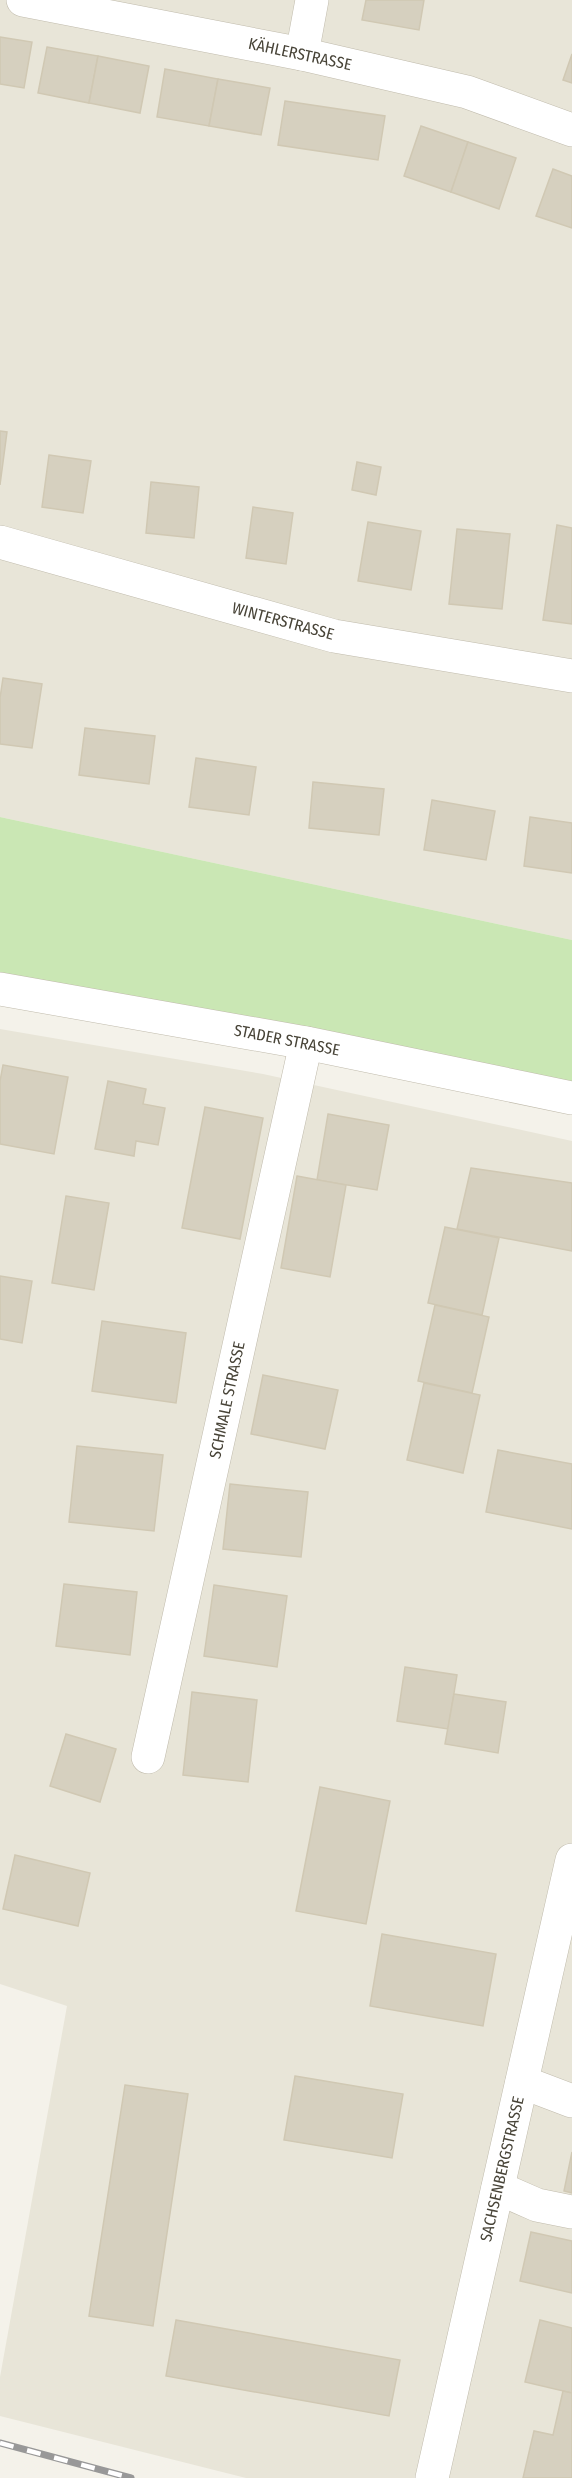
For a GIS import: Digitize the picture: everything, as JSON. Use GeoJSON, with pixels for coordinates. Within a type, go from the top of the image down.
{"type":"FeatureCollection","features":[{"type":"Feature","properties":{"kind":"street","name":"KÄHLERSTRASSE"},"geometry":{"type":"LineString","coordinates":[[23,0],[302,54],[466,92],[572,130]]}},
{"type":"Feature","properties":{"kind":"street"},"geometry":{"type":"LineString","coordinates":[[302,54],[312,0]]}},
{"type":"Feature","properties":{"kind":"street","name":"WINTERSTRASSE"},"geometry":{"type":"LineString","coordinates":[[0,542],[334,636],[572,676]]}},
{"type":"Feature","properties":{"kind":"street","name":"STADER STRASSE"},"geometry":{"type":"LineString","coordinates":[[0,989],[306,1042],[572,1098]]}},
{"type":"Feature","properties":{"kind":"street","name":"SCHMALE STRASSE"},"geometry":{"type":"LineString","coordinates":[[148,1757],[306,1042]]}},
{"type":"Feature","properties":{"kind":"street","name":"SACHSENBERGSTRASSE"},"geometry":{"type":"LineString","coordinates":[[432,2478],[572,1860]]}},
{"type":"Feature","properties":{"kind":"street"},"geometry":{"type":"LineString","coordinates":[[522,2082],[572,2101]]}},
{"type":"Feature","properties":{"kind":"street"},"geometry":{"type":"LineString","coordinates":[[498,2188],[537,2205],[572,2212]]}},
{"type":"Feature","properties":{"kind":"shaded area"},"geometry":{"type":"Polygon","coordinates":[[[0,0],[572,0],[572,940],[0,817],[0,0]]]}},
{"type":"Feature","properties":{"kind":"shaded area"},"geometry":{"type":"Polygon","coordinates":[[[0,1029],[263,1074],[572,1141],[572,2478],[246,2478],[0,2416],[0,2377],[67,2006],[0,1984],[0,1029]]]}},
{"type":"Feature","properties":{"kind":"green space"},"geometry":{"type":"Polygon","coordinates":[[[0,817],[572,940],[572,1085],[0,978],[0,817]]]}},
{"type":"Feature","properties":{"kind":"building"},"geometry":{"type":"Polygon","coordinates":[[[366,0],[424,0],[419,30],[362,20],[366,0]]]}},
{"type":"Feature","properties":{"kind":"building"},"geometry":{"type":"Polygon","coordinates":[[[0,37],[32,42],[24,88],[0,84],[0,37]]]}},
{"type":"Feature","properties":{"kind":"building"},"geometry":{"type":"Polygon","coordinates":[[[47,47],[98,56],[89,103],[38,93],[47,47]]]}},
{"type":"Feature","properties":{"kind":"building"},"geometry":{"type":"Polygon","coordinates":[[[572,54],[572,83],[563,80],[572,54]]]}},
{"type":"Feature","properties":{"kind":"building"},"geometry":{"type":"Polygon","coordinates":[[[98,56],[149,66],[140,113],[89,103],[98,56]]]}},
{"type":"Feature","properties":{"kind":"building"},"geometry":{"type":"Polygon","coordinates":[[[165,69],[218,79],[209,126],[157,117],[165,69]]]}},
{"type":"Feature","properties":{"kind":"building"},"geometry":{"type":"Polygon","coordinates":[[[218,79],[270,88],[261,135],[209,126],[218,79]]]}},
{"type":"Feature","properties":{"kind":"building"},"geometry":{"type":"Polygon","coordinates":[[[285,101],[385,116],[378,160],[278,145],[285,101]]]}},
{"type":"Feature","properties":{"kind":"building"},"geometry":{"type":"Polygon","coordinates":[[[421,126],[468,142],[451,192],[404,176],[421,126]]]}},
{"type":"Feature","properties":{"kind":"building"},"geometry":{"type":"Polygon","coordinates":[[[468,142],[516,158],[499,209],[451,192],[468,142]]]}},
{"type":"Feature","properties":{"kind":"building"},"geometry":{"type":"Polygon","coordinates":[[[553,169],[572,176],[572,228],[536,216],[553,169]]]}},
{"type":"Feature","properties":{"kind":"building"},"geometry":{"type":"Polygon","coordinates":[[[0,431],[7,432],[0,485],[0,431]]]}},
{"type":"Feature","properties":{"kind":"building"},"geometry":{"type":"Polygon","coordinates":[[[49,455],[91,461],[83,513],[42,507],[49,455]]]}},
{"type":"Feature","properties":{"kind":"building"},"geometry":{"type":"Polygon","coordinates":[[[357,462],[381,467],[376,495],[352,490],[357,462]]]}},
{"type":"Feature","properties":{"kind":"building"},"geometry":{"type":"Polygon","coordinates":[[[151,482],[199,487],[194,538],[146,533],[151,482]]]}},
{"type":"Feature","properties":{"kind":"building"},"geometry":{"type":"Polygon","coordinates":[[[253,507],[293,513],[286,564],[246,558],[253,507]]]}},
{"type":"Feature","properties":{"kind":"building"},"geometry":{"type":"Polygon","coordinates":[[[368,522],[421,531],[411,590],[358,581],[368,522]]]}},
{"type":"Feature","properties":{"kind":"building"},"geometry":{"type":"Polygon","coordinates":[[[557,525],[572,528],[572,624],[543,620],[557,525]]]}},
{"type":"Feature","properties":{"kind":"building"},"geometry":{"type":"Polygon","coordinates":[[[457,529],[510,534],[502,609],[449,604],[457,529]]]}},
{"type":"Feature","properties":{"kind":"building"},"geometry":{"type":"Polygon","coordinates":[[[3,678],[42,684],[32,748],[0,744],[0,698],[3,678]]]}},
{"type":"Feature","properties":{"kind":"building"},"geometry":{"type":"Polygon","coordinates":[[[85,728],[155,736],[149,784],[79,775],[85,728]]]}},
{"type":"Feature","properties":{"kind":"building"},"geometry":{"type":"Polygon","coordinates":[[[196,758],[256,767],[249,815],[189,807],[196,758]]]}},
{"type":"Feature","properties":{"kind":"building"},"geometry":{"type":"Polygon","coordinates":[[[313,782],[384,789],[379,835],[309,828],[313,782]]]}},
{"type":"Feature","properties":{"kind":"building"},"geometry":{"type":"Polygon","coordinates":[[[432,800],[495,811],[486,860],[424,850],[432,800]]]}},
{"type":"Feature","properties":{"kind":"building"},"geometry":{"type":"Polygon","coordinates":[[[530,817],[572,823],[572,873],[524,866],[530,817]]]}},
{"type":"Feature","properties":{"kind":"building"},"geometry":{"type":"Polygon","coordinates":[[[3,1065],[68,1077],[54,1154],[0,1144],[0,1081],[3,1065]]]}},
{"type":"Feature","properties":{"kind":"building"},"geometry":{"type":"Polygon","coordinates":[[[108,1081],[146,1089],[143,1104],[165,1108],[158,1145],[136,1141],[134,1156],[95,1149],[108,1081]]]}},
{"type":"Feature","properties":{"kind":"building"},"geometry":{"type":"Polygon","coordinates":[[[205,1107],[263,1118],[240,1239],[182,1228],[205,1107]]]}},
{"type":"Feature","properties":{"kind":"building"},"geometry":{"type":"Polygon","coordinates":[[[328,1114],[389,1125],[377,1190],[317,1180],[328,1114]]]}},
{"type":"Feature","properties":{"kind":"building"},"geometry":{"type":"Polygon","coordinates":[[[471,1168],[572,1183],[572,1251],[457,1229],[471,1168]]]}},
{"type":"Feature","properties":{"kind":"building"},"geometry":{"type":"Polygon","coordinates":[[[297,1176],[346,1185],[330,1277],[281,1268],[297,1176]]]}},
{"type":"Feature","properties":{"kind":"building"},"geometry":{"type":"Polygon","coordinates":[[[66,1196],[109,1203],[94,1290],[52,1283],[66,1196]]]}},
{"type":"Feature","properties":{"kind":"building"},"geometry":{"type":"Polygon","coordinates":[[[445,1227],[499,1238],[482,1315],[428,1303],[445,1227]]]}},
{"type":"Feature","properties":{"kind":"building"},"geometry":{"type":"Polygon","coordinates":[[[0,1276],[32,1281],[22,1343],[0,1339],[0,1276]]]}},
{"type":"Feature","properties":{"kind":"building"},"geometry":{"type":"Polygon","coordinates":[[[435,1305],[489,1317],[472,1393],[418,1381],[435,1305]]]}},
{"type":"Feature","properties":{"kind":"building"},"geometry":{"type":"Polygon","coordinates":[[[102,1321],[186,1333],[176,1403],[92,1391],[102,1321]]]}},
{"type":"Feature","properties":{"kind":"building"},"geometry":{"type":"Polygon","coordinates":[[[263,1375],[338,1390],[325,1449],[251,1434],[263,1375]]]}},
{"type":"Feature","properties":{"kind":"building"},"geometry":{"type":"Polygon","coordinates":[[[424,1383],[480,1395],[463,1473],[407,1460],[424,1383]]]}},
{"type":"Feature","properties":{"kind":"building"},"geometry":{"type":"Polygon","coordinates":[[[77,1446],[163,1455],[154,1531],[69,1522],[77,1446]]]}},
{"type":"Feature","properties":{"kind":"building"},"geometry":{"type":"Polygon","coordinates":[[[498,1450],[572,1464],[572,1529],[486,1512],[498,1450]]]}},
{"type":"Feature","properties":{"kind":"building"},"geometry":{"type":"Polygon","coordinates":[[[230,1484],[308,1492],[301,1557],[223,1549],[230,1484]]]}},
{"type":"Feature","properties":{"kind":"building"},"geometry":{"type":"Polygon","coordinates":[[[64,1584],[137,1592],[130,1655],[56,1646],[64,1584]]]}},
{"type":"Feature","properties":{"kind":"building"},"geometry":{"type":"Polygon","coordinates":[[[214,1585],[287,1596],[277,1667],[204,1656],[214,1585]]]}},
{"type":"Feature","properties":{"kind":"building"},"geometry":{"type":"Polygon","coordinates":[[[405,1667],[457,1675],[448,1729],[397,1721],[405,1667]]]}},
{"type":"Feature","properties":{"kind":"building"},"geometry":{"type":"Polygon","coordinates":[[[192,1692],[257,1700],[248,1782],[183,1775],[192,1692]]]}},
{"type":"Feature","properties":{"kind":"building"},"geometry":{"type":"Polygon","coordinates":[[[454,1694],[506,1702],[498,1753],[445,1744],[454,1694]]]}},
{"type":"Feature","properties":{"kind":"building"},"geometry":{"type":"Polygon","coordinates":[[[66,1734],[116,1749],[100,1802],[50,1786],[66,1734]]]}},
{"type":"Feature","properties":{"kind":"building"},"geometry":{"type":"Polygon","coordinates":[[[320,1787],[390,1801],[366,1924],[296,1911],[320,1787]]]}},
{"type":"Feature","properties":{"kind":"building"},"geometry":{"type":"Polygon","coordinates":[[[15,1855],[90,1873],[78,1926],[3,1909],[15,1855]]]}},
{"type":"Feature","properties":{"kind":"building"},"geometry":{"type":"Polygon","coordinates":[[[382,1934],[496,1954],[483,2026],[370,2006],[382,1934]]]}},
{"type":"Feature","properties":{"kind":"building"},"geometry":{"type":"Polygon","coordinates":[[[295,2076],[403,2094],[392,2158],[284,2140],[295,2076]]]}},
{"type":"Feature","properties":{"kind":"building"},"geometry":{"type":"Polygon","coordinates":[[[125,2085],[188,2094],[153,2326],[89,2316],[125,2085]]]}},
{"type":"Feature","properties":{"kind":"building"},"geometry":{"type":"Polygon","coordinates":[[[572,2152],[572,2193],[564,2191],[572,2152]]]}},
{"type":"Feature","properties":{"kind":"building"},"geometry":{"type":"Polygon","coordinates":[[[531,2232],[572,2241],[572,2293],[520,2281],[531,2232]]]}},
{"type":"Feature","properties":{"kind":"building"},"geometry":{"type":"Polygon","coordinates":[[[176,2320],[400,2360],[389,2416],[166,2376],[176,2320]]]}},
{"type":"Feature","properties":{"kind":"building"},"geometry":{"type":"Polygon","coordinates":[[[540,2320],[572,2328],[572,2393],[525,2382],[540,2320]]]}},
{"type":"Feature","properties":{"kind":"building"},"geometry":{"type":"Polygon","coordinates":[[[563,2391],[572,2393],[572,2478],[523,2478],[534,2431],[553,2435],[563,2391]]]}},
{"type":"Feature","properties":{"kind":"railway"},"geometry":{"type":"LineString","coordinates":[[0,2443],[131,2478]]}}]}
